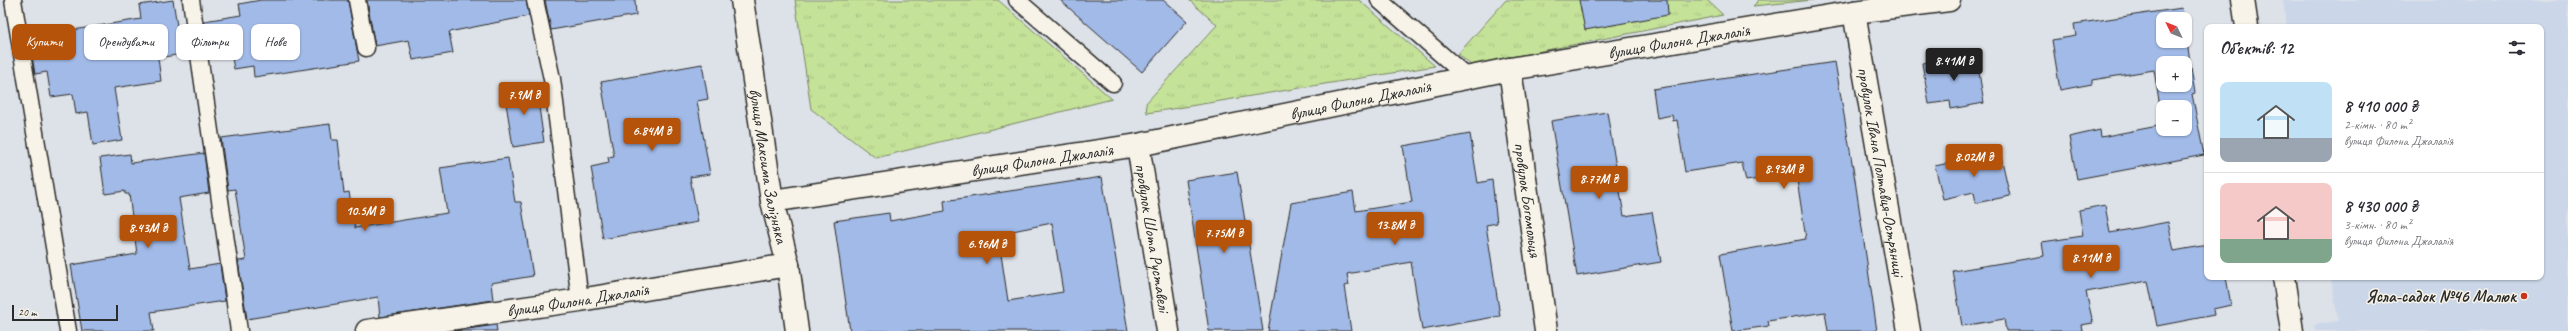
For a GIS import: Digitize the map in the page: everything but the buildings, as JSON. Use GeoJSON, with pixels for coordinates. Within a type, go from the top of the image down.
{"type":"FeatureCollection","features":[{"type":"Feature","properties":{"kind":"street","name":"вулиця Максима Залізняка"},"geometry":{"type":"LineString","coordinates":[[742,0],[772,201],[788,265],[797,331]]}},
{"type":"Feature","properties":{"kind":"street","name":"вулиця Филона Джалалія"},"geometry":{"type":"LineString","coordinates":[[772,201],[1138,145],[1466,76],[1854,12],[1949,0]]}},
{"type":"Feature","properties":{"kind":"street"},"geometry":{"type":"LineString","coordinates":[[2243,0],[2247,24]]}},
{"type":"Feature","properties":{"kind":"street","name":"провулок Івана Полтавця-Остряниці"},"geometry":{"type":"LineString","coordinates":[[1854,12],[1909,331]]}},
{"type":"Feature","properties":{"kind":"street","name":"провулок Богомольця"},"geometry":{"type":"LineString","coordinates":[[1510,69],[1546,331]]}},
{"type":"Feature","properties":{"kind":"street","name":"провулок Шота Руставелі"},"geometry":{"type":"LineString","coordinates":[[1138,145],[1168,331]]}},
{"type":"Feature","properties":{"kind":"street","name":"вулиця Филона Джалалія"},"geometry":{"type":"LineString","coordinates":[[367,331],[580,300],[788,265]]}},
{"type":"Feature","properties":{"kind":"street"},"geometry":{"type":"LineString","coordinates":[[2284,280],[2292,331]]}},
{"type":"Feature","properties":{"kind":"lane"},"geometry":{"type":"LineString","coordinates":[[13,0],[68,331]]}},
{"type":"Feature","properties":{"kind":"lane"},"geometry":{"type":"LineString","coordinates":[[191,0],[239,331]]}},
{"type":"Feature","properties":{"kind":"lane"},"geometry":{"type":"LineString","coordinates":[[357,0],[366,48]]}},
{"type":"Feature","properties":{"kind":"lane"},"geometry":{"type":"LineString","coordinates":[[536,0],[552,79],[580,300]]}},
{"type":"Feature","properties":{"kind":"lane"},"geometry":{"type":"LineString","coordinates":[[1017,0],[1113,83]]}},
{"type":"Feature","properties":{"kind":"lane"},"geometry":{"type":"LineString","coordinates":[[1379,0],[1466,76]]}},
{"type":"Feature","properties":{"kind":"shaded area"},"geometry":{"type":"Polygon","coordinates":[[[2283,0],[2568,0],[2568,331],[2315,331],[2314,325],[2338,321],[2331,280],[2544,280],[2544,24],[2287,24],[2283,0]]]}},
{"type":"Feature","properties":{"kind":"green space"},"geometry":{"type":"Polygon","coordinates":[[[795,0],[998,0],[1112,99],[876,158],[811,109],[795,0]]]}},
{"type":"Feature","properties":{"kind":"green space"},"geometry":{"type":"Polygon","coordinates":[[[1189,0],[1359,0],[1435,66],[1147,113],[1146,103],[1217,25],[1189,0]]]}},
{"type":"Feature","properties":{"kind":"green space"},"geometry":{"type":"Polygon","coordinates":[[[1506,0],[1707,0],[1723,15],[1471,65],[1458,54],[1506,0]]]}},
{"type":"Feature","properties":{"kind":"green space"},"geometry":{"type":"Polygon","coordinates":[[[1759,0],[1813,0],[1753,6],[1759,0]]]}},
{"type":"Feature","properties":{"kind":"place","name":"Ясла-садок №46 Малюк"},"geometry":{"type":"Point","coordinates":[2524,296]}}]}
